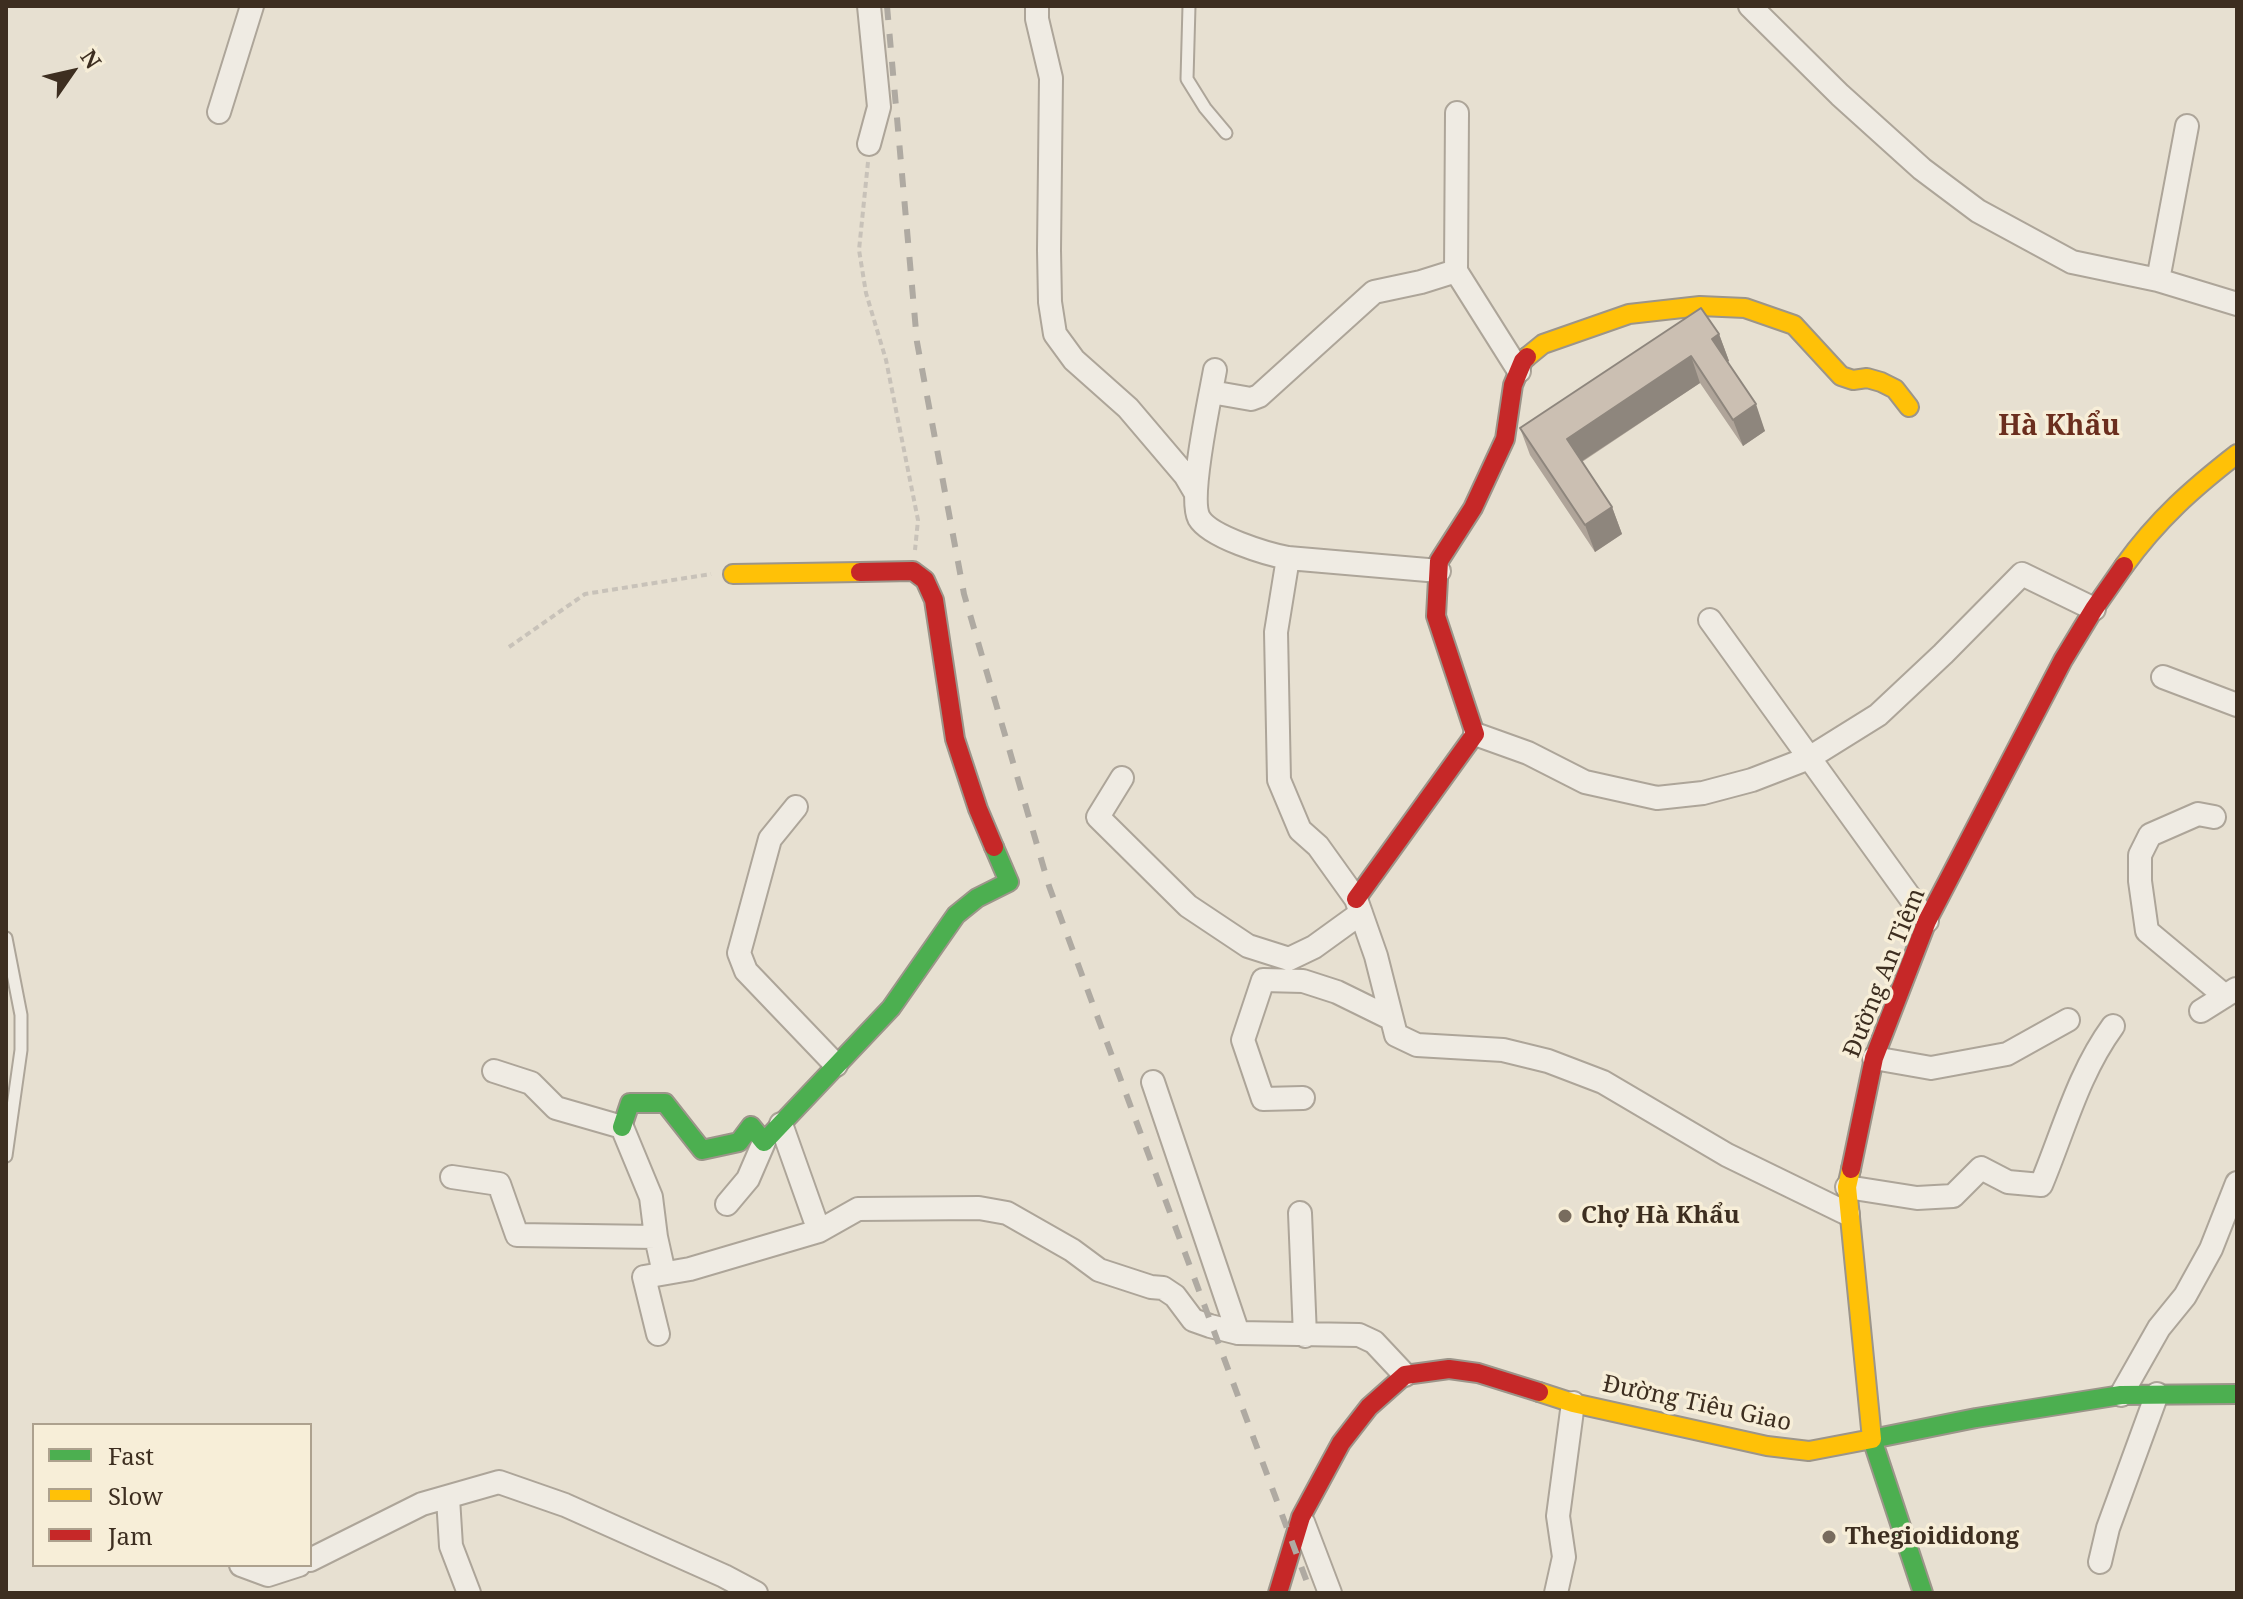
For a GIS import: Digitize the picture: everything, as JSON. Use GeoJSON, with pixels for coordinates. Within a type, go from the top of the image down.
{"type":"FeatureCollection","features":[{"type":"Feature","properties":{"kind":"main road"},"geometry":{"type":"LineString","coordinates":[[1358,906],[1475,734],[1436,616],[1439,561],[1473,508],[1505,439],[1513,385],[1523,361],[1543,344],[1629,314],[1700,306],[1745,308],[1794,325],[1841,376],[1881,382],[1895,389],[1909,407]]}},
{"type":"Feature","properties":{"kind":"main road","name":"Đường An Tiêm"},"geometry":{"type":"LineString","coordinates":[[1923,1593],[1872,1439],[1848,1214],[1847,1187],[1874,1058],[1927,921],[2063,660],[2094,609],[2146,536],[2187,493],[2237,454]]}},
{"type":"Feature","properties":{"kind":"main road"},"geometry":{"type":"LineString","coordinates":[[622,1127],[630,1103],[665,1103],[702,1150],[739,1142],[751,1126],[764,1142],[891,1008],[956,915],[977,898],[1009,882],[978,809],[955,739],[934,600],[925,580],[913,571],[733,574]]}},
{"type":"Feature","properties":{"kind":"main road","name":"Đường Tiêu Giao"},"geometry":{"type":"LineString","coordinates":[[1405,1375],[1449,1369],[1478,1373],[1573,1403],[1767,1446],[1809,1451],[1976,1418],[2121,1395],[2237,1394]]}},
{"type":"Feature","properties":{"kind":"main road"},"geometry":{"type":"LineString","coordinates":[[1278,1593],[1301,1517],[1341,1443],[1369,1407],[1405,1375]]}},
{"type":"Feature","properties":{"kind":"street"},"geometry":{"type":"LineString","coordinates":[[219,112],[252,6]]}},
{"type":"Feature","properties":{"kind":"street"},"geometry":{"type":"LineString","coordinates":[[869,6],[879,107],[869,144]]}},
{"type":"Feature","properties":{"kind":"street"},"geometry":{"type":"LineString","coordinates":[[1037,6],[1037,19],[1051,78],[1049,250],[1050,302],[1055,334],[1074,360],[1128,408],[1185,475],[1195,492]]}},
{"type":"Feature","properties":{"kind":"street"},"geometry":{"type":"LineString","coordinates":[[1750,6],[1840,95],[1922,169],[1978,211],[2072,262],[2158,280],[2237,304]]}},
{"type":"Feature","properties":{"kind":"street"},"geometry":{"type":"LineString","coordinates":[[1457,113],[1456,271],[1519,371]]}},
{"type":"Feature","properties":{"kind":"street"},"geometry":{"type":"LineString","coordinates":[[2158,280],[2187,126]]}},
{"type":"Feature","properties":{"kind":"street"},"geometry":{"type":"LineString","coordinates":[[1439,571],[1267,554],[1210,530],[1198,516],[1195,492],[1213,381],[1251,399],[1259,396],[1374,292],[1456,271]]}},
{"type":"Feature","properties":{"kind":"street"},"geometry":{"type":"LineString","coordinates":[[1288,558],[1276,632],[1279,780],[1300,830],[1318,846],[1358,906],[1376,956],[1396,1035],[1417,1045],[1503,1050],[1548,1061],[1603,1082],[1727,1155],[1848,1214]]}},
{"type":"Feature","properties":{"kind":"street"},"geometry":{"type":"LineString","coordinates":[[1475,734],[1528,753],[1585,782],[1657,798],[1703,793],[1752,780],[1809,758],[1878,715],[2022,574],[2094,609]]}},
{"type":"Feature","properties":{"kind":"street"},"geometry":{"type":"LineString","coordinates":[[1710,620],[1927,921]]}},
{"type":"Feature","properties":{"kind":"street"},"geometry":{"type":"LineString","coordinates":[[2163,677],[2237,705]]}},
{"type":"Feature","properties":{"kind":"street"},"geometry":{"type":"LineString","coordinates":[[1122,778],[1098,817],[1188,906],[1248,946],[1289,959],[1314,947],[1358,906]]}},
{"type":"Feature","properties":{"kind":"street"},"geometry":{"type":"LineString","coordinates":[[796,807],[770,839],[739,953],[746,971],[836,1065]]}},
{"type":"Feature","properties":{"kind":"street"},"geometry":{"type":"LineString","coordinates":[[2201,1011],[2231,992],[2147,931],[2140,855],[2150,835],[2198,814],[2214,817]]}},
{"type":"Feature","properties":{"kind":"street"},"geometry":{"type":"LineString","coordinates":[[1299,954],[1303,981]]}},
{"type":"Feature","properties":{"kind":"street"},"geometry":{"type":"LineString","coordinates":[[1303,1098],[1263,1099],[1243,1040],[1263,980],[1303,981],[1337,992],[1392,1019]]}},
{"type":"Feature","properties":{"kind":"street"},"geometry":{"type":"LineString","coordinates":[[1874,1058],[1931,1068],[2007,1054],[2068,1020]]}},
{"type":"Feature","properties":{"kind":"street"},"geometry":{"type":"LineString","coordinates":[[1847,1187],[1917,1198],[1953,1196],[1981,1168],[2008,1182],[2041,1185],[2076,1089],[2113,1026]]}},
{"type":"Feature","properties":{"kind":"street"},"geometry":{"type":"LineString","coordinates":[[494,1071],[531,1083],[556,1108],[622,1127],[651,1197],[664,1273]]}},
{"type":"Feature","properties":{"kind":"street"},"geometry":{"type":"LineString","coordinates":[[1153,1082],[1238,1333]]}},
{"type":"Feature","properties":{"kind":"street"},"geometry":{"type":"LineString","coordinates":[[781,1124],[819,1231]]}},
{"type":"Feature","properties":{"kind":"street"},"geometry":{"type":"LineString","coordinates":[[727,1204],[748,1179],[764,1142]]}},
{"type":"Feature","properties":{"kind":"street"},"geometry":{"type":"LineString","coordinates":[[452,1177],[499,1184],[517,1235],[656,1237]]}},
{"type":"Feature","properties":{"kind":"street"},"geometry":{"type":"LineString","coordinates":[[2121,1395],[2159,1328],[2185,1296],[2211,1249],[2237,1183]]}},
{"type":"Feature","properties":{"kind":"street"},"geometry":{"type":"LineString","coordinates":[[658,1334],[644,1277],[690,1269],[819,1231],[858,1209],[979,1208],[1007,1213],[1072,1250],[1099,1270],[1163,1288],[1175,1296],[1193,1320],[1238,1333],[1359,1335],[1374,1342],[1405,1375]]}},
{"type":"Feature","properties":{"kind":"street"},"geometry":{"type":"LineString","coordinates":[[1300,1213],[1305,1336]]}},
{"type":"Feature","properties":{"kind":"street"},"geometry":{"type":"LineString","coordinates":[[2100,1562],[2108,1528],[2157,1394]]}},
{"type":"Feature","properties":{"kind":"street"},"geometry":{"type":"LineString","coordinates":[[1556,1593],[1564,1557],[1558,1516],[1573,1403]]}},
{"type":"Feature","properties":{"kind":"street"},"geometry":{"type":"LineString","coordinates":[[312,1559],[422,1504],[499,1482],[565,1505],[756,1593]]}},
{"type":"Feature","properties":{"kind":"street"},"geometry":{"type":"LineString","coordinates":[[448,1498],[451,1546],[469,1593]]}},
{"type":"Feature","properties":{"kind":"street"},"geometry":{"type":"LineString","coordinates":[[1301,1517],[1330,1593]]}},
{"type":"Feature","properties":{"kind":"street"},"geometry":{"type":"LineString","coordinates":[[246,1567],[268,1575],[293,1567]]}},
{"type":"Feature","properties":{"kind":"lane"},"geometry":{"type":"LineString","coordinates":[[1189,6],[1187,79],[1226,133]]}},
{"type":"Feature","properties":{"kind":"lane"},"geometry":{"type":"LineString","coordinates":[[6,938],[21,1015],[21,1050],[6,1156]]}},
{"type":"Feature","properties":{"kind":"path"},"geometry":{"type":"LineString","coordinates":[[869,144],[859,250],[866,293],[886,360],[918,520],[913,571]]}},
{"type":"Feature","properties":{"kind":"path"},"geometry":{"type":"LineString","coordinates":[[509,647],[585,594],[710,574],[733,574]]}},
{"type":"Feature","properties":{"kind":"building"},"geometry":{"type":"Polygon","coordinates":[[[1701,308],[1719,334],[1712,339],[1756,404],[1733,420],[1691,356],[1567,439],[1612,507],[1585,525],[1520,428],[1701,308]]]}},
{"type":"Feature","properties":{"kind":"railway"},"geometry":{"type":"LineString","coordinates":[[887,6],[917,342],[964,594],[1049,886],[1311,1593]]}},
{"type":"Feature","properties":{"kind":"traffic: fast"},"geometry":{"type":"LineString","coordinates":[[622,1127],[630,1103],[665,1103],[702,1150],[739,1142],[751,1126],[764,1142],[891,1008],[956,915],[977,898],[1009,882],[994,847]]}},
{"type":"Feature","properties":{"kind":"traffic: fast"},"geometry":{"type":"LineString","coordinates":[[1872,1439],[1976,1418],[2121,1395],[2237,1394]]}},
{"type":"Feature","properties":{"kind":"traffic: fast"},"geometry":{"type":"LineString","coordinates":[[1872,1439],[1923,1593]]}},
{"type":"Feature","properties":{"kind":"traffic: slow"},"geometry":{"type":"LineString","coordinates":[[1527,357],[1543,344],[1629,314],[1700,306],[1745,308],[1794,325],[1841,376],[1881,382],[1895,389],[1909,407]]}},
{"type":"Feature","properties":{"kind":"traffic: slow"},"geometry":{"type":"LineString","coordinates":[[2124,566],[2176,506],[2237,454]]}},
{"type":"Feature","properties":{"kind":"traffic: slow"},"geometry":{"type":"LineString","coordinates":[[733,574],[860,572]]}},
{"type":"Feature","properties":{"kind":"traffic: slow"},"geometry":{"type":"LineString","coordinates":[[1539,1392],[1573,1403],[1767,1446],[1809,1451],[1872,1439],[1847,1187],[1851,1169]]}},
{"type":"Feature","properties":{"kind":"traffic: jam"},"geometry":{"type":"LineString","coordinates":[[1356,899],[1475,734],[1436,616],[1439,561],[1473,508],[1505,439],[1513,385],[1527,357]]}},
{"type":"Feature","properties":{"kind":"traffic: jam"},"geometry":{"type":"LineString","coordinates":[[1851,1169],[1874,1058],[1927,921],[2063,660],[2124,566]]}},
{"type":"Feature","properties":{"kind":"traffic: jam"},"geometry":{"type":"LineString","coordinates":[[860,572],[913,571],[925,580],[934,600],[955,739],[994,847]]}},
{"type":"Feature","properties":{"kind":"traffic: jam"},"geometry":{"type":"LineString","coordinates":[[1278,1593],[1301,1517],[1341,1443],[1369,1407],[1405,1375],[1449,1369],[1478,1373],[1539,1392]]}},
{"type":"Feature","properties":{"kind":"place","name":"Chợ Hà Khẩu"},"geometry":{"type":"Point","coordinates":[1565,1216]}},
{"type":"Feature","properties":{"kind":"place","name":"Thegioididong"},"geometry":{"type":"Point","coordinates":[1829,1537]}},
{"type":"Feature","properties":{"kind":"district","name":"Hà Khẩu"},"geometry":{"type":"Point","coordinates":[2059,427]}}]}
